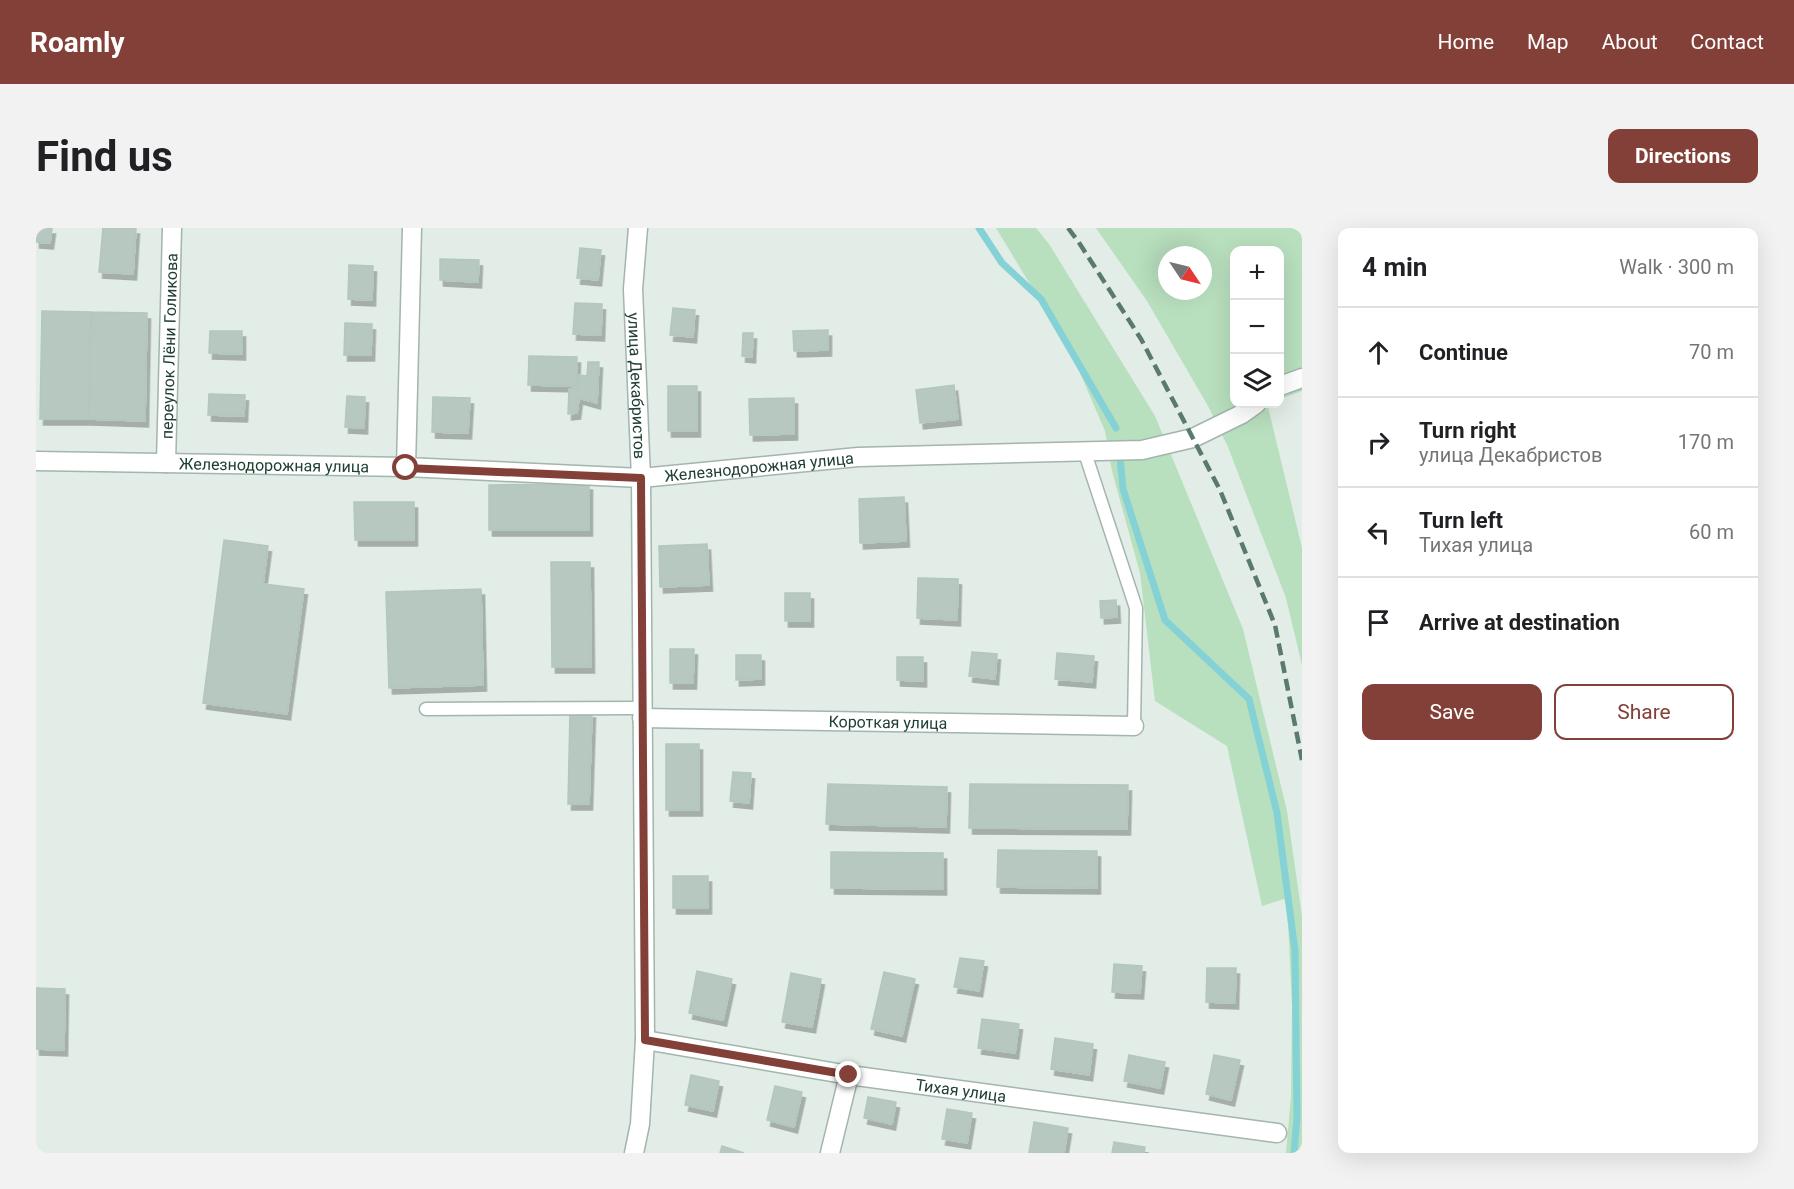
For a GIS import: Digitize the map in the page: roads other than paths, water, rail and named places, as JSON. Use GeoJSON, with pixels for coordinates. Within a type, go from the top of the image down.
{"type":"FeatureCollection","features":[{"type":"Feature","properties":{"kind":"street","name":"переулок Лёни Голикова"},"geometry":{"type":"LineString","coordinates":[[166,463],[172,228]]}},
{"type":"Feature","properties":{"kind":"street"},"geometry":{"type":"LineString","coordinates":[[406,468],[412,228]]}},
{"type":"Feature","properties":{"kind":"street","name":"улица Декабристов"},"geometry":{"type":"LineString","coordinates":[[634,1153],[640,1124],[645,1040],[641,478],[633,289],[638,228]]}},
{"type":"Feature","properties":{"kind":"street"},"geometry":{"type":"LineString","coordinates":[[1284,385],[1302,378]]}},
{"type":"Feature","properties":{"kind":"street","name":"Железнодорожная улица"},"geometry":{"type":"LineString","coordinates":[[36,461],[406,468],[641,478],[858,457],[1142,450],[1193,438],[1250,408]]}},
{"type":"Feature","properties":{"kind":"street","name":"Короткая улица"},"geometry":{"type":"LineString","coordinates":[[642,713],[1134,726]]}},
{"type":"Feature","properties":{"kind":"street","name":"Тихая улица"},"geometry":{"type":"LineString","coordinates":[[645,1040],[849,1075],[1277,1133]]}},
{"type":"Feature","properties":{"kind":"street"},"geometry":{"type":"LineString","coordinates":[[830,1153],[849,1075]]}},
{"type":"Feature","properties":{"kind":"lane"},"geometry":{"type":"LineString","coordinates":[[1085,453],[1136,608],[1134,726]]}},
{"type":"Feature","properties":{"kind":"lane"},"geometry":{"type":"LineString","coordinates":[[426,709],[642,713]]}},
{"type":"Feature","properties":{"kind":"waterway"},"geometry":{"type":"LineString","coordinates":[[979,228],[1002,263],[1041,299],[1116,428]]}},
{"type":"Feature","properties":{"kind":"waterway"},"geometry":{"type":"LineString","coordinates":[[1120,458],[1123,489],[1165,620],[1249,699],[1277,813],[1295,951],[1297,1117],[1294,1153]]}},
{"type":"Feature","properties":{"kind":"railway"},"geometry":{"type":"LineString","coordinates":[[1068,228],[1141,339],[1220,490],[1275,625],[1302,760]]}}]}
